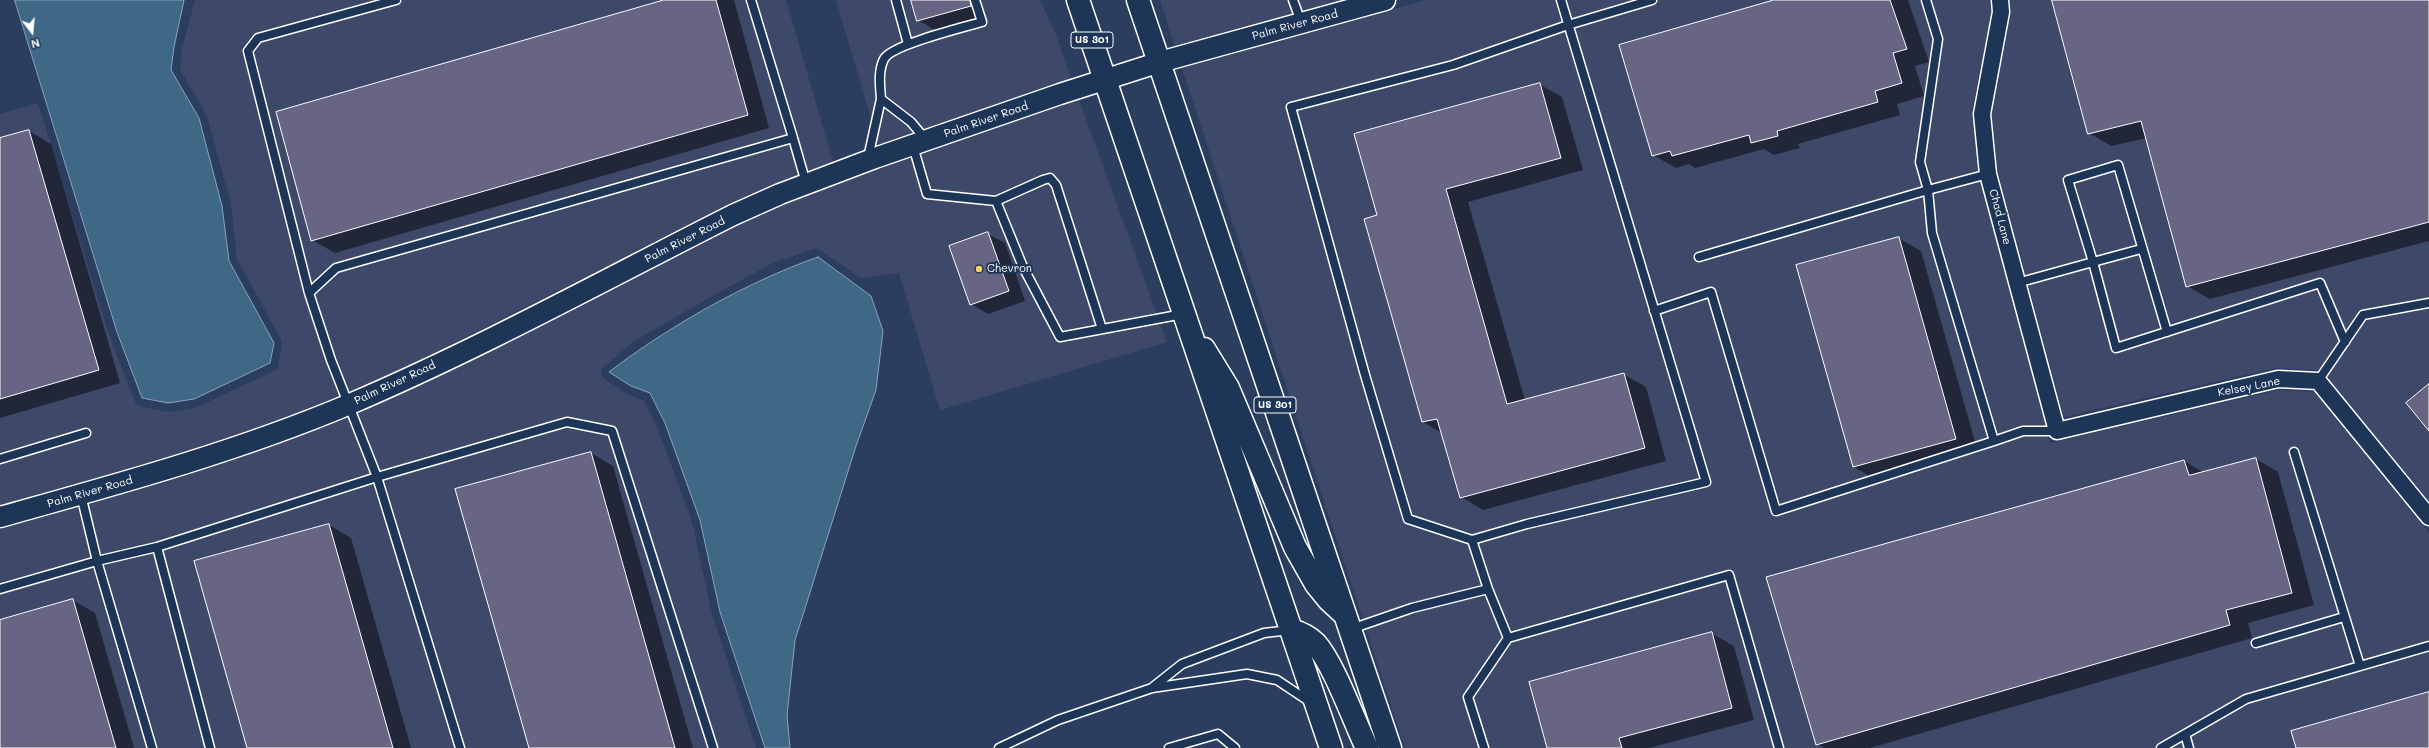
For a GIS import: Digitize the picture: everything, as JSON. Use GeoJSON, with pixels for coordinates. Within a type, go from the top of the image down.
{"type":"FeatureCollection","features":[{"type":"Feature","properties":{"kind":"main road","name":"US 301"},"geometry":{"type":"LineString","coordinates":[[1078,0],[1331,748]]}},
{"type":"Feature","properties":{"kind":"main road","name":"US 301"},"geometry":{"type":"LineString","coordinates":[[1138,0],[1390,748]]}},
{"type":"Feature","properties":{"kind":"main road"},"geometry":{"type":"LineString","coordinates":[[1183,314],[1228,388],[1295,547],[1316,584],[1348,622]]}},
{"type":"Feature","properties":{"kind":"main road"},"geometry":{"type":"LineString","coordinates":[[1292,630],[1306,635],[1316,644],[1328,662],[1367,748]]}},
{"type":"Feature","properties":{"kind":"street","name":"Palm River Road"},"geometry":{"type":"LineString","coordinates":[[0,517],[183,465],[266,437],[349,404],[424,370],[733,215],[806,184],[920,143],[1160,62],[1385,0]]}},
{"type":"Feature","properties":{"kind":"street","name":"Chad Lane"},"geometry":{"type":"LineString","coordinates":[[2000,0],[2001,12],[1982,114],[1988,174],[2057,430]]}},
{"type":"Feature","properties":{"kind":"street","name":"Kelsey Lane"},"geometry":{"type":"LineString","coordinates":[[2057,430],[2278,379],[2318,382]]}},
{"type":"Feature","properties":{"kind":"street"},"geometry":{"type":"LineString","coordinates":[[2318,382],[2429,517]]}},
{"type":"Feature","properties":{"kind":"lane"},"geometry":{"type":"LineString","coordinates":[[396,0],[258,38],[248,51],[309,293],[377,477],[460,748]]}},
{"type":"Feature","properties":{"kind":"lane"},"geometry":{"type":"LineString","coordinates":[[751,0],[806,184]]}},
{"type":"Feature","properties":{"kind":"lane"},"geometry":{"type":"LineString","coordinates":[[896,0],[908,44]]}},
{"type":"Feature","properties":{"kind":"lane"},"geometry":{"type":"LineString","coordinates":[[868,161],[875,120],[881,99],[880,73],[885,57],[897,48],[908,44],[982,22],[975,0]]}},
{"type":"Feature","properties":{"kind":"lane"},"geometry":{"type":"LineString","coordinates":[[1293,0],[1302,23]]}},
{"type":"Feature","properties":{"kind":"lane"},"geometry":{"type":"LineString","coordinates":[[1561,0],[1568,25],[1654,311],[1706,482],[1527,524],[1472,540],[1408,519],[1360,360],[1291,107],[1453,65],[1568,25],[1652,0]]}},
{"type":"Feature","properties":{"kind":"lane"},"geometry":{"type":"LineString","coordinates":[[1926,0],[1938,39],[1920,162],[1928,190],[1932,232],[1994,441]]}},
{"type":"Feature","properties":{"kind":"lane"},"geometry":{"type":"LineString","coordinates":[[881,99],[911,122],[920,143],[927,194],[996,201],[1050,178],[1056,185],[1102,329]]}},
{"type":"Feature","properties":{"kind":"lane"},"geometry":{"type":"LineString","coordinates":[[309,293],[324,281],[336,268],[792,138]]}},
{"type":"Feature","properties":{"kind":"lane"},"geometry":{"type":"LineString","coordinates":[[2167,332],[2141,248],[2118,165],[2068,180],[2093,262],[2116,348],[2167,332],[2320,283],[2345,342]]}},
{"type":"Feature","properties":{"kind":"lane"},"geometry":{"type":"LineString","coordinates":[[1699,257],[1988,174]]}},
{"type":"Feature","properties":{"kind":"lane"},"geometry":{"type":"LineString","coordinates":[[996,201],[1023,267],[1060,337],[1183,314]]}},
{"type":"Feature","properties":{"kind":"lane"},"geometry":{"type":"LineString","coordinates":[[2017,283],[2141,248]]}},
{"type":"Feature","properties":{"kind":"lane"},"geometry":{"type":"LineString","coordinates":[[1654,311],[1711,292],[1776,511],[1994,441],[2023,430],[2057,430]]}},
{"type":"Feature","properties":{"kind":"lane"},"geometry":{"type":"LineString","coordinates":[[2318,382],[2363,315],[2429,303]]}},
{"type":"Feature","properties":{"kind":"lane"},"geometry":{"type":"LineString","coordinates":[[0,589],[97,561],[157,547],[377,477],[567,422],[612,431],[713,748]]}},
{"type":"Feature","properties":{"kind":"lane"},"geometry":{"type":"LineString","coordinates":[[0,459],[86,433]]}},
{"type":"Feature","properties":{"kind":"lane"},"geometry":{"type":"LineString","coordinates":[[2294,452],[2360,666]]}},
{"type":"Feature","properties":{"kind":"lane"},"geometry":{"type":"LineString","coordinates":[[81,494],[97,561],[152,748]]}},
{"type":"Feature","properties":{"kind":"lane"},"geometry":{"type":"LineString","coordinates":[[1472,540],[1488,589],[1508,638]]}},
{"type":"Feature","properties":{"kind":"lane"},"geometry":{"type":"LineString","coordinates":[[157,547],[210,748]]}},
{"type":"Feature","properties":{"kind":"lane"},"geometry":{"type":"LineString","coordinates":[[1484,748],[1468,697],[1508,638],[1729,575],[1779,748]]}},
{"type":"Feature","properties":{"kind":"lane"},"geometry":{"type":"LineString","coordinates":[[1348,622],[1488,589]]}},
{"type":"Feature","properties":{"kind":"lane"},"geometry":{"type":"LineString","coordinates":[[2256,643],[2344,617]]}},
{"type":"Feature","properties":{"kind":"lane"},"geometry":{"type":"LineString","coordinates":[[1152,688],[1182,664],[1264,633],[1292,630]]}},
{"type":"Feature","properties":{"kind":"lane"},"geometry":{"type":"LineString","coordinates":[[2161,748],[2246,699],[2429,646]]}},
{"type":"Feature","properties":{"kind":"lane"},"geometry":{"type":"LineString","coordinates":[[999,748],[1058,720],[1152,688],[1247,674],[1277,680],[1317,707]]}},
{"type":"Feature","properties":{"kind":"lane"},"geometry":{"type":"LineString","coordinates":[[1169,748],[1218,734],[1235,748]]}},
{"type":"Feature","properties":{"kind":"lane"},"geometry":{"type":"LineString","coordinates":[[2185,734],[2189,748]]}},
{"type":"Feature","properties":{"kind":"shaded area"},"geometry":{"type":"Polygon","coordinates":[[[15,0],[184,0],[174,47],[171,70],[199,118],[222,206],[229,261],[274,343],[270,363],[194,399],[168,403],[142,398],[117,332],[15,0]]]}},
{"type":"Feature","properties":{"kind":"shaded area"},"geometry":{"type":"Polygon","coordinates":[[[195,0],[786,0],[833,162],[729,205],[420,360],[345,394],[263,427],[180,455],[0,506],[0,114],[38,103],[109,335],[136,404],[141,407],[168,412],[195,408],[278,368],[282,345],[281,339],[237,259],[231,204],[207,116],[180,69],[182,49],[195,0]]]}},
{"type":"Feature","properties":{"kind":"shaded area"},"geometry":{"type":"Polygon","coordinates":[[[836,0],[1040,0],[1056,35],[1071,79],[879,145],[836,0]]]}},
{"type":"Feature","properties":{"kind":"shaded area"},"geometry":{"type":"Polygon","coordinates":[[[1160,0],[1344,0],[1175,47],[1160,0]]]}},
{"type":"Feature","properties":{"kind":"shaded area"},"geometry":{"type":"Polygon","coordinates":[[[1426,0],[1990,0],[1992,11],[1972,111],[1978,174],[2050,443],[2279,390],[2314,392],[2429,533],[2429,748],[1405,748],[1182,68],[1426,0]]]}},
{"type":"Feature","properties":{"kind":"shaded area"},"geometry":{"type":"Polygon","coordinates":[[[2010,0],[2429,0],[2429,502],[2325,374],[2318,370],[2275,368],[2064,417],[1998,172],[1992,115],[2011,12],[2010,0]]]}},
{"type":"Feature","properties":{"kind":"shaded area"},"geometry":{"type":"Polygon","coordinates":[[[1079,100],[1167,342],[940,410],[899,273],[861,278],[817,248],[773,263],[707,299],[633,342],[601,369],[603,378],[627,394],[644,401],[657,427],[692,522],[712,614],[756,748],[0,748],[0,529],[186,476],[270,447],[353,414],[429,380],[738,225],[784,205],[879,169],[1079,100]]]}},
{"type":"Feature","properties":{"kind":"shaded area"},"geometry":{"type":"Polygon","coordinates":[[[818,257],[871,296],[883,331],[876,390],[856,446],[795,640],[787,715],[790,748],[765,748],[720,612],[700,520],[665,423],[650,393],[631,386],[609,372],[657,338],[736,292],[791,267],[818,257]]]}},
{"type":"Feature","properties":{"kind":"building"},"geometry":{"type":"Polygon","coordinates":[[[664,0],[716,0],[748,115],[311,241],[276,112],[664,0]]]}},
{"type":"Feature","properties":{"kind":"building"},"geometry":{"type":"Polygon","coordinates":[[[911,0],[970,0],[971,6],[917,21],[911,0]]]}},
{"type":"Feature","properties":{"kind":"building"},"geometry":{"type":"Polygon","coordinates":[[[1774,0],[1890,0],[1907,49],[1893,53],[1902,83],[1875,91],[1878,102],[1777,131],[1778,136],[1751,143],[1749,135],[1672,156],[1670,151],[1652,156],[1619,45],[1774,0]]]}},
{"type":"Feature","properties":{"kind":"building"},"geometry":{"type":"Polygon","coordinates":[[[2052,0],[2429,0],[2429,222],[2186,287],[2141,121],[2088,134],[2052,0]]]}},
{"type":"Feature","properties":{"kind":"building"},"geometry":{"type":"Polygon","coordinates":[[[1540,83],[1561,158],[1446,189],[1507,404],[1624,373],[1645,448],[1460,498],[1437,419],[1422,422],[1364,219],[1377,215],[1354,134],[1540,83]]]}},
{"type":"Feature","properties":{"kind":"building"},"geometry":{"type":"Polygon","coordinates":[[[29,130],[99,370],[0,399],[0,138],[29,130]]]}},
{"type":"Feature","properties":{"kind":"building","name":"Chevron"},"geometry":{"type":"Polygon","coordinates":[[[988,232],[1009,291],[970,305],[949,246],[988,232]]]}},
{"type":"Feature","properties":{"kind":"building"},"geometry":{"type":"Polygon","coordinates":[[[1899,237],[1956,439],[1853,467],[1796,265],[1899,237]]]}},
{"type":"Feature","properties":{"kind":"building"},"geometry":{"type":"Polygon","coordinates":[[[2429,384],[2429,431],[2406,403],[2429,384]]]}},
{"type":"Feature","properties":{"kind":"building"},"geometry":{"type":"Polygon","coordinates":[[[591,452],[675,748],[529,748],[455,489],[591,452]]]}},
{"type":"Feature","properties":{"kind":"building"},"geometry":{"type":"Polygon","coordinates":[[[2256,458],[2292,593],[2226,610],[2230,625],[1816,745],[1766,577],[2184,460],[2189,475],[2256,458]]]}},
{"type":"Feature","properties":{"kind":"building"},"geometry":{"type":"Polygon","coordinates":[[[329,524],[393,748],[247,748],[194,561],[329,524]]]}},
{"type":"Feature","properties":{"kind":"building"},"geometry":{"type":"Polygon","coordinates":[[[73,599],[116,748],[0,748],[0,620],[73,599]]]}},
{"type":"Feature","properties":{"kind":"building"},"geometry":{"type":"Polygon","coordinates":[[[1712,632],[1732,708],[1619,738],[1622,748],[1547,748],[1529,682],[1712,632]]]}},
{"type":"Feature","properties":{"kind":"building"},"geometry":{"type":"Polygon","coordinates":[[[2429,692],[2429,748],[2296,748],[2291,731],[2429,692]]]}},
{"type":"Feature","properties":{"kind":"place","name":"Chevron"},"geometry":{"type":"Point","coordinates":[979,269]}}]}
